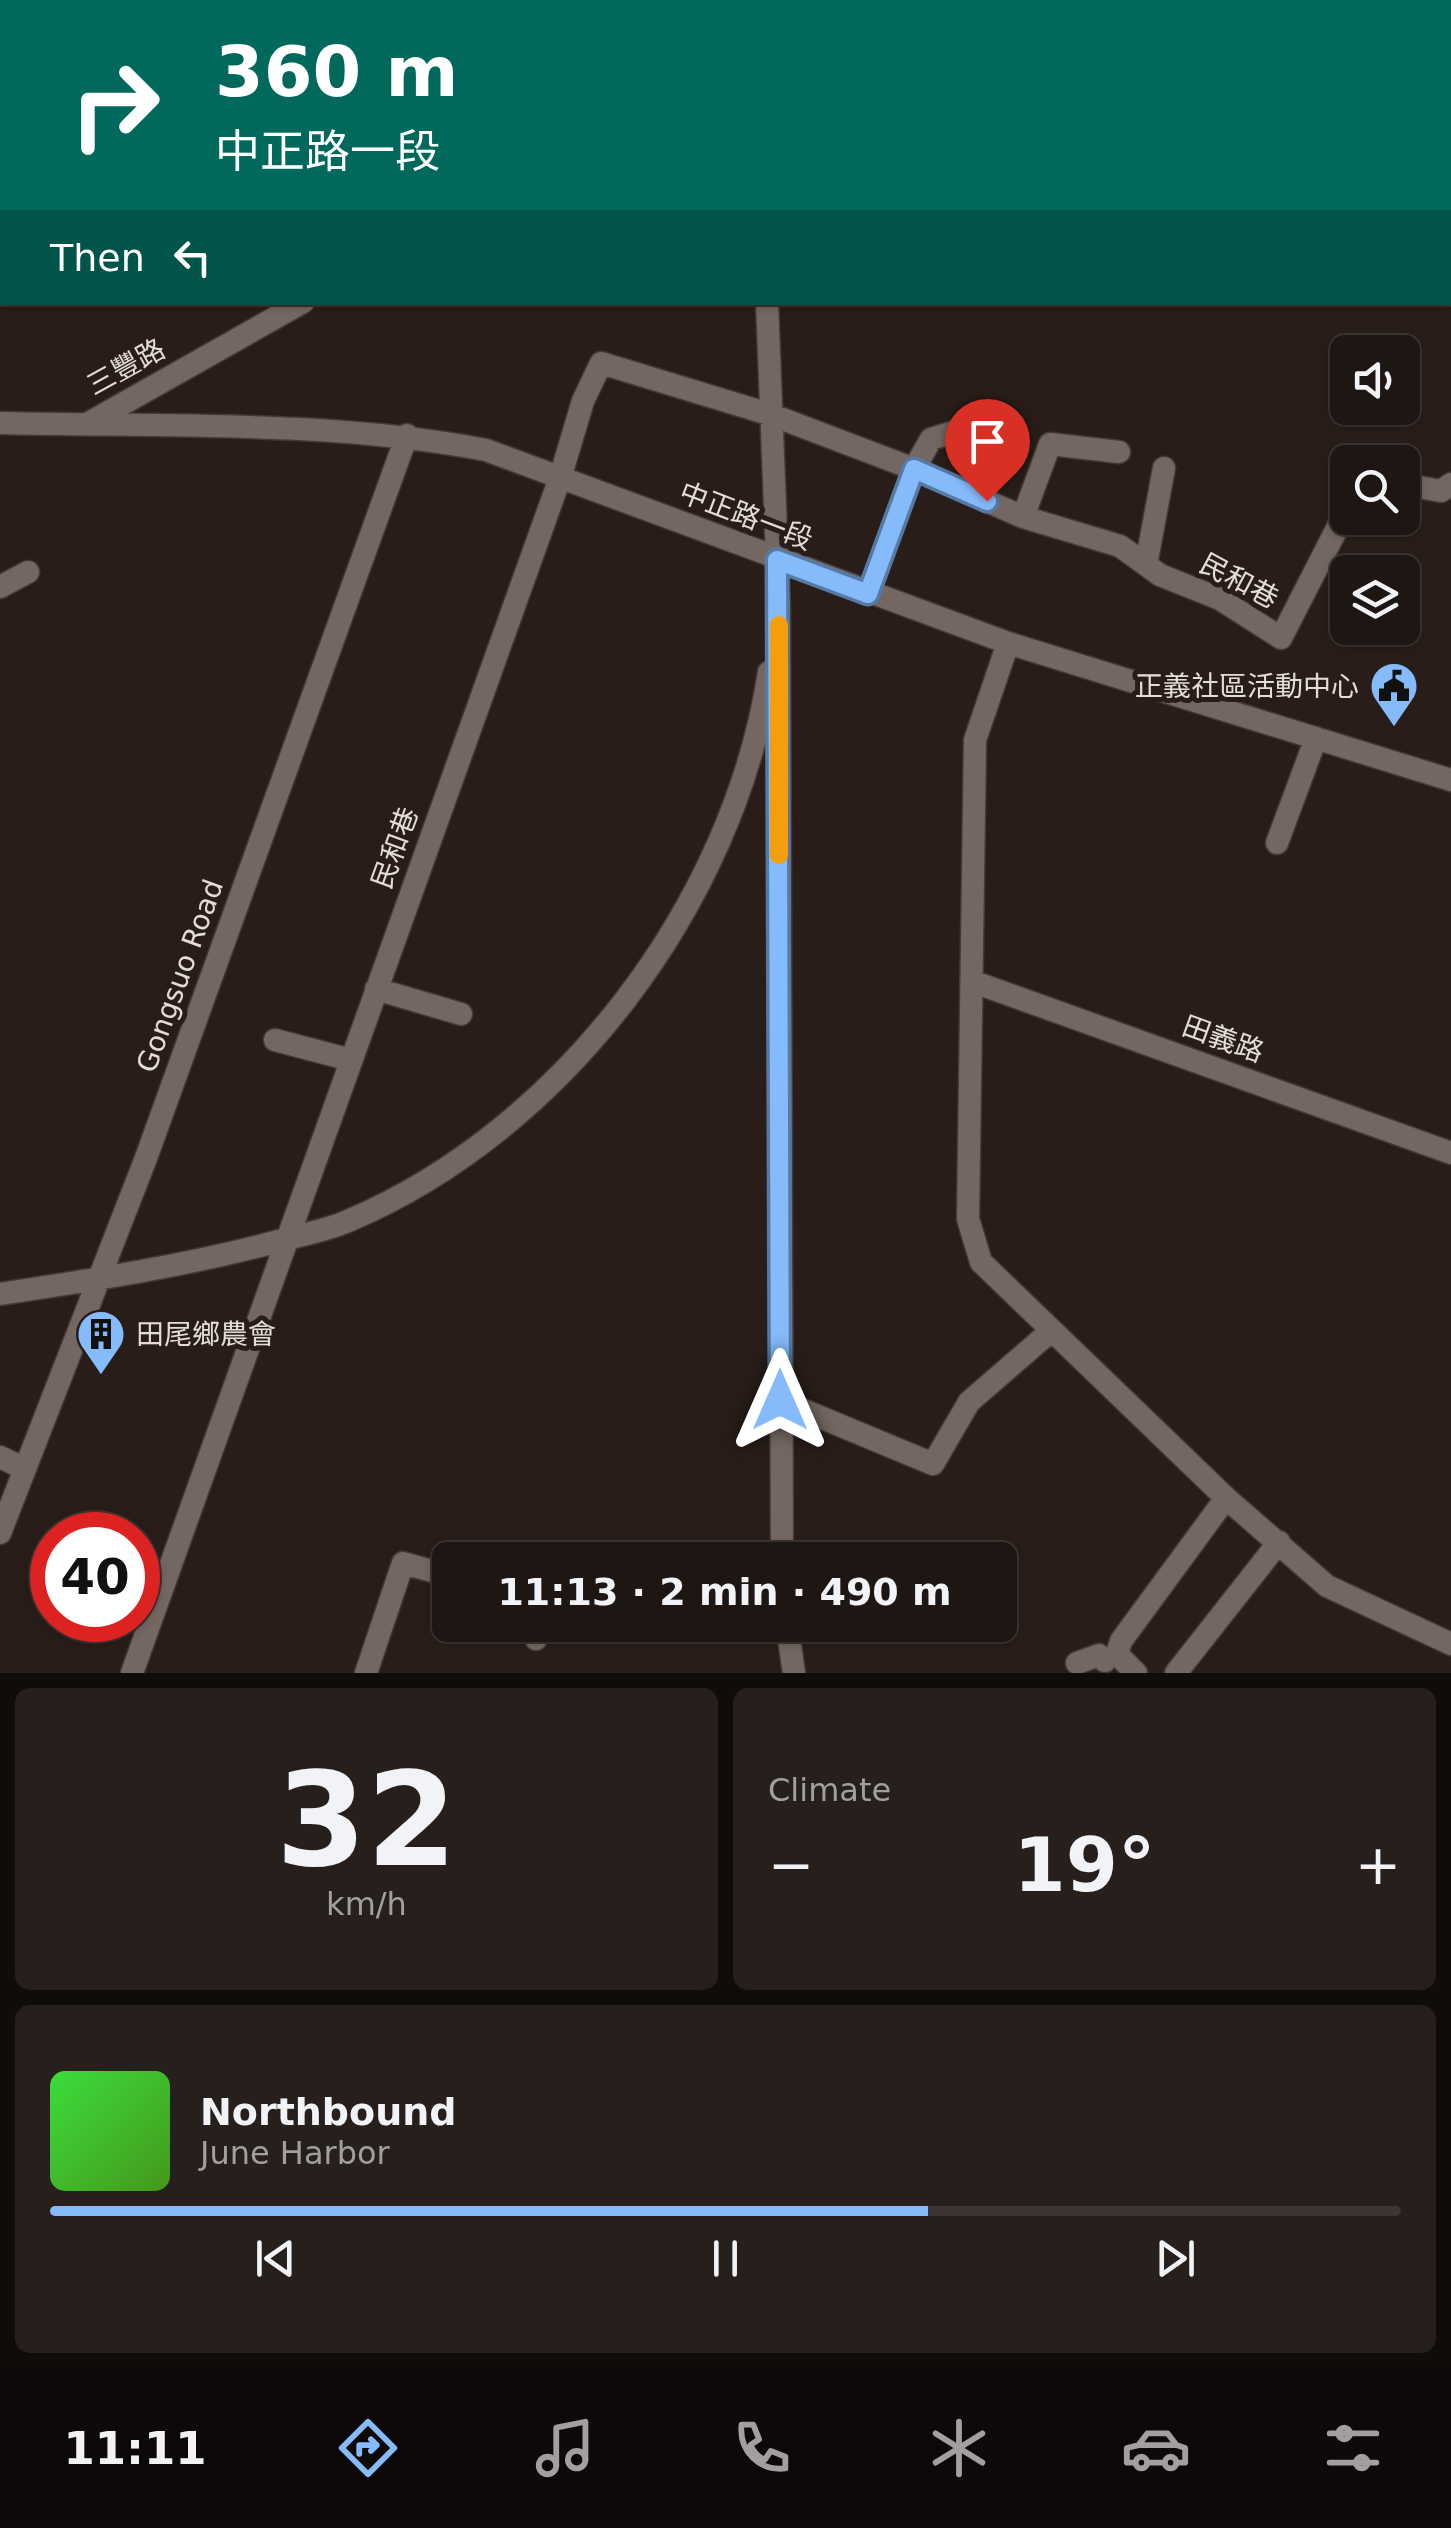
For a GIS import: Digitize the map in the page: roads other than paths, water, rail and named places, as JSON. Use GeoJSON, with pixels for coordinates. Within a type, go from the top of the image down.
{"type":"FeatureCollection","features":[{"type":"Feature","properties":{"kind":"street","name":"三豐路"},"geometry":{"type":"LineString","coordinates":[[84,425],[298,305]]}},
{"type":"Feature","properties":{"kind":"street"},"geometry":{"type":"LineString","coordinates":[[767,305],[779,609],[782,1542]]}},
{"type":"Feature","properties":{"kind":"street","name":"民和巷"},"geometry":{"type":"LineString","coordinates":[[160,1579],[287,1238],[560,478],[583,401],[600,363],[772,415],[914,469],[1023,517],[1120,546],[1146,565],[1220,600],[1280,638],[1333,535]]}},
{"type":"Feature","properties":{"kind":"street","name":"中正路一段"},"geometry":{"type":"LineString","coordinates":[[0,423],[323,428],[407,436],[486,450],[1008,643],[1451,780]]}},
{"type":"Feature","properties":{"kind":"street"},"geometry":{"type":"LineString","coordinates":[[868,594],[914,469],[932,440],[960,430]]}},
{"type":"Feature","properties":{"kind":"street","name":"Gongsuo Road"},"geometry":{"type":"LineString","coordinates":[[0,1533],[98,1280],[407,436]]}},
{"type":"Feature","properties":{"kind":"street"},"geometry":{"type":"LineString","coordinates":[[1023,517],[1050,444],[1119,452]]}},
{"type":"Feature","properties":{"kind":"street"},"geometry":{"type":"LineString","coordinates":[[1146,565],[1164,468]]}},
{"type":"Feature","properties":{"kind":"street"},"geometry":{"type":"LineString","coordinates":[[1420,487],[1440,490],[1451,484]]}},
{"type":"Feature","properties":{"kind":"street"},"geometry":{"type":"LineString","coordinates":[[0,587],[28,572]]}},
{"type":"Feature","properties":{"kind":"street"},"geometry":{"type":"LineString","coordinates":[[0,1294],[98,1280],[346,1222],[424,1184],[510,1124],[595,1039],[664,945],[722,832],[752,752],[779,609]]}},
{"type":"Feature","properties":{"kind":"street"},"geometry":{"type":"LineString","coordinates":[[1008,643],[975,740],[968,1219],[981,1262],[1226,1498],[1327,1586],[1451,1644]]}},
{"type":"Feature","properties":{"kind":"street"},"geometry":{"type":"LineString","coordinates":[[1278,843],[1316,738]]}},
{"type":"Feature","properties":{"kind":"street"},"geometry":{"type":"LineString","coordinates":[[752,752],[766,747],[780,755]]}},
{"type":"Feature","properties":{"kind":"street","name":"田義路"},"geometry":{"type":"LineString","coordinates":[[974,982],[1451,1153]]}},
{"type":"Feature","properties":{"kind":"street"},"geometry":{"type":"LineString","coordinates":[[376,989],[461,1014]]}},
{"type":"Feature","properties":{"kind":"street"},"geometry":{"type":"LineString","coordinates":[[275,1040],[351,1060]]}},
{"type":"Feature","properties":{"kind":"street"},"geometry":{"type":"LineString","coordinates":[[780,1400],[933,1464],[969,1402],[1051,1331]]}},
{"type":"Feature","properties":{"kind":"street"},"geometry":{"type":"LineString","coordinates":[[0,1457],[26,1470]]}},
{"type":"Feature","properties":{"kind":"street"},"geometry":{"type":"LineString","coordinates":[[1109,1663],[1121,1640],[1226,1498]]}},
{"type":"Feature","properties":{"kind":"street"},"geometry":{"type":"LineString","coordinates":[[1176,1673],[1278,1542]]}},
{"type":"Feature","properties":{"kind":"street"},"geometry":{"type":"LineString","coordinates":[[366,1673],[404,1563],[432,1571]]}},
{"type":"Feature","properties":{"kind":"street","name":"民和巷"},"geometry":{"type":"LineString","coordinates":[[132,1673],[139,1642]]}},
{"type":"Feature","properties":{"kind":"street"},"geometry":{"type":"LineString","coordinates":[[789,1642],[794,1673]]}},
{"type":"Feature","properties":{"kind":"street"},"geometry":{"type":"LineString","coordinates":[[1077,1663],[1099,1655],[1136,1673]]}},
{"type":"Feature","properties":{"kind":"place","name":"正義社區活動中心"},"geometry":{"type":"Point","coordinates":[1394,728]}},
{"type":"Feature","properties":{"kind":"place","name":"田尾鄉農會"},"geometry":{"type":"Point","coordinates":[101,1376]}}]}
